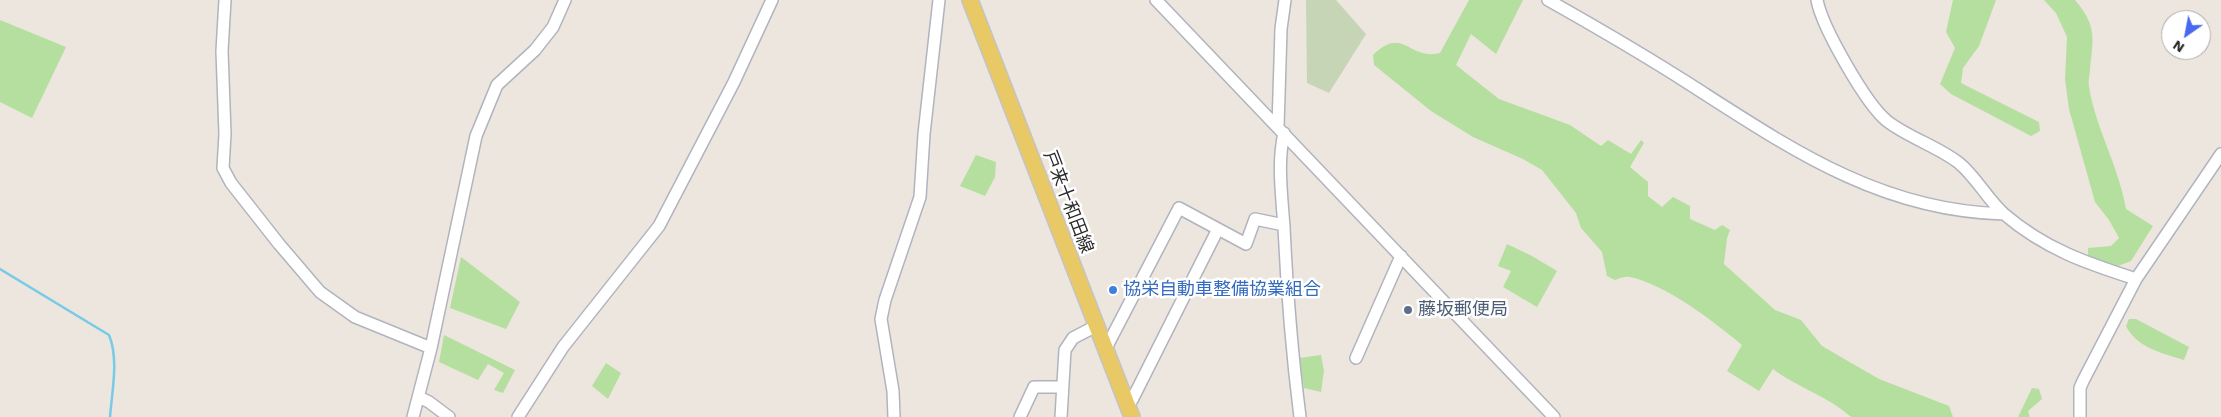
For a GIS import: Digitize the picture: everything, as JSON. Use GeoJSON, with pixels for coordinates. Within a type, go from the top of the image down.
{"type":"FeatureCollection","features":[{"type":"Feature","properties":{"kind":"main road","name":"戸来十和田線"},"geometry":{"type":"LineString","coordinates":[[970,0],[1132,417]]}},
{"type":"Feature","properties":{"kind":"street"},"geometry":{"type":"LineString","coordinates":[[225,0],[222,51],[225,134],[223,168],[228,179],[320,292],[355,317],[431,348]]}},
{"type":"Feature","properties":{"kind":"street"},"geometry":{"type":"LineString","coordinates":[[413,417],[431,348],[470,157],[476,136],[497,84],[535,50],[553,27],[565,0]]}},
{"type":"Feature","properties":{"kind":"street"},"geometry":{"type":"LineString","coordinates":[[518,417],[563,347],[659,226],[734,82],[772,0]]}},
{"type":"Feature","properties":{"kind":"street"},"geometry":{"type":"LineString","coordinates":[[894,417],[894,391],[881,319],[885,300],[920,197],[924,134],[939,0]]}},
{"type":"Feature","properties":{"kind":"street"},"geometry":{"type":"LineString","coordinates":[[1156,0],[1401,256],[1547,414]]}},
{"type":"Feature","properties":{"kind":"street"},"geometry":{"type":"LineString","coordinates":[[1285,0],[1281,29],[1280,150],[1287,302],[1300,417]]}},
{"type":"Feature","properties":{"kind":"street"},"geometry":{"type":"LineString","coordinates":[[1548,0],[1666,69],[1782,142],[1844,177],[1893,196],[1928,206],[2004,214]]}},
{"type":"Feature","properties":{"kind":"street"},"geometry":{"type":"LineString","coordinates":[[1817,0],[1835,42],[1876,110],[1893,124],[1943,152],[1960,164],[2004,214],[2045,244],[2074,259],[2136,279]]}},
{"type":"Feature","properties":{"kind":"street"},"geometry":{"type":"LineString","coordinates":[[2080,417],[2080,388],[2136,279],[2221,154]]}},
{"type":"Feature","properties":{"kind":"street"},"geometry":{"type":"LineString","coordinates":[[1105,350],[1179,208],[1246,244],[1255,219],[1284,226]]}},
{"type":"Feature","properties":{"kind":"street"},"geometry":{"type":"LineString","coordinates":[[1126,402],[1132,400],[1218,229]]}},
{"type":"Feature","properties":{"kind":"street"},"geometry":{"type":"LineString","coordinates":[[1356,358],[1401,256]]}},
{"type":"Feature","properties":{"kind":"street"},"geometry":{"type":"LineString","coordinates":[[1061,417],[1063,363],[1067,344],[1073,338],[1096,326]]}},
{"type":"Feature","properties":{"kind":"street"},"geometry":{"type":"LineString","coordinates":[[1020,417],[1034,387],[1062,387]]}},
{"type":"Feature","properties":{"kind":"street"},"geometry":{"type":"LineString","coordinates":[[419,397],[449,417]]}},
{"type":"Feature","properties":{"kind":"green space"},"geometry":{"type":"Polygon","coordinates":[[[1306,0],[1336,0],[1366,34],[1329,93],[1307,83],[1306,0]]]}},
{"type":"Feature","properties":{"kind":"green space"},"geometry":{"type":"Polygon","coordinates":[[[1469,0],[1523,0],[1496,54],[1471,34],[1456,65],[1499,99],[1570,125],[1601,146],[1608,140],[1631,154],[1641,140],[1644,143],[1630,167],[1648,182],[1648,196],[1662,207],[1673,197],[1690,206],[1690,219],[1715,230],[1722,225],[1730,230],[1727,238],[1724,264],[1775,310],[1801,320],[1822,346],[1879,379],[1949,406],[1953,417],[1851,417],[1833,403],[1792,382],[1773,369],[1759,391],[1727,371],[1742,345],[1717,325],[1689,305],[1644,281],[1630,277],[1615,280],[1607,276],[1602,252],[1581,228],[1576,213],[1542,170],[1523,159],[1473,137],[1431,111],[1374,65],[1373,55],[1392,43],[1399,43],[1429,54],[1440,53],[1469,0]]]}},
{"type":"Feature","properties":{"kind":"green space"},"geometry":{"type":"Polygon","coordinates":[[[1953,0],[1996,0],[1979,46],[1963,68],[1961,83],[2039,122],[2040,131],[2031,136],[1951,94],[1940,84],[1955,48],[1946,32],[1953,0]]]}},
{"type":"Feature","properties":{"kind":"green space"},"geometry":{"type":"Polygon","coordinates":[[[2044,0],[2075,0],[2087,17],[2093,39],[2089,85],[2092,103],[2123,193],[2126,209],[2153,226],[2131,261],[2118,266],[2088,258],[2088,248],[2111,246],[2119,238],[2109,220],[2095,202],[2069,109],[2065,79],[2067,37],[2056,13],[2044,0]]]}},
{"type":"Feature","properties":{"kind":"green space"},"geometry":{"type":"Polygon","coordinates":[[[0,20],[66,47],[32,118],[0,102],[0,20]]]}},
{"type":"Feature","properties":{"kind":"green space"},"geometry":{"type":"Polygon","coordinates":[[[976,155],[996,162],[995,177],[985,196],[960,186],[976,155]]]}},
{"type":"Feature","properties":{"kind":"green space"},"geometry":{"type":"Polygon","coordinates":[[[1507,244],[1557,271],[1537,307],[1503,287],[1511,271],[1498,266],[1507,244]]]}},
{"type":"Feature","properties":{"kind":"green space"},"geometry":{"type":"Polygon","coordinates":[[[461,257],[520,302],[506,329],[450,308],[461,257]]]}},
{"type":"Feature","properties":{"kind":"green space"},"geometry":{"type":"Polygon","coordinates":[[[2129,319],[2136,319],[2189,347],[2184,360],[2143,345],[2126,326],[2129,319]]]}},
{"type":"Feature","properties":{"kind":"green space"},"geometry":{"type":"Polygon","coordinates":[[[444,335],[515,370],[503,393],[494,390],[504,373],[488,364],[478,380],[439,362],[444,335]]]}},
{"type":"Feature","properties":{"kind":"green space"},"geometry":{"type":"Polygon","coordinates":[[[1321,355],[1324,371],[1321,392],[1304,388],[1299,358],[1321,355]]]}},
{"type":"Feature","properties":{"kind":"green space"},"geometry":{"type":"Polygon","coordinates":[[[606,363],[621,373],[608,399],[592,386],[606,363]]]}},
{"type":"Feature","properties":{"kind":"green space"},"geometry":{"type":"Polygon","coordinates":[[[2032,388],[2039,389],[2042,399],[2028,411],[2030,417],[2018,417],[2032,388]]]}},
{"type":"Feature","properties":{"kind":"waterway"},"geometry":{"type":"LineString","coordinates":[[0,269],[109,335],[114,354],[110,417]]}},
{"type":"Feature","properties":{"kind":"place","name":"協栄自動車整備協業組合"},"geometry":{"type":"Point","coordinates":[1113,290]}},
{"type":"Feature","properties":{"kind":"place","name":"藤坂郵便局"},"geometry":{"type":"Point","coordinates":[1408,310]}}]}
